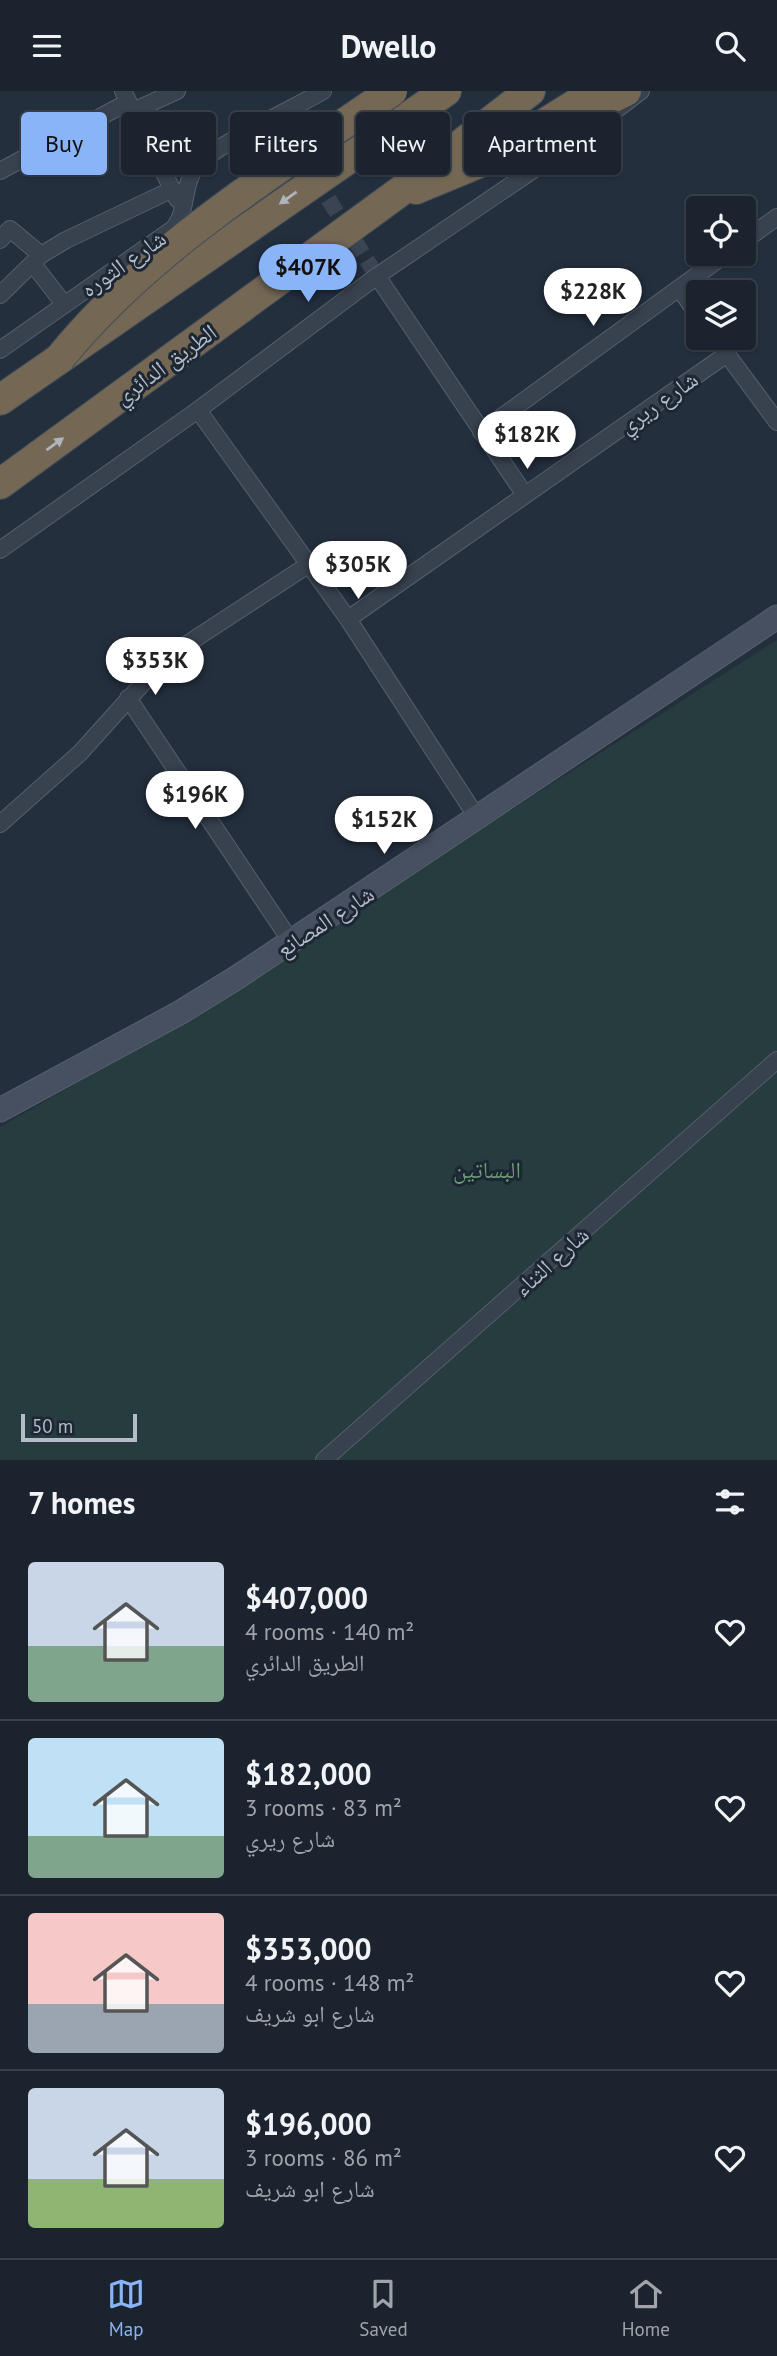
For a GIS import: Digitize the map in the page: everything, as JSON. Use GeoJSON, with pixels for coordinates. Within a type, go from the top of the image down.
{"type":"FeatureCollection","features":[{"type":"Feature","properties":{"kind":"highway"},"geometry":{"type":"LineString","coordinates":[[60,358],[116,296],[178,242],[392,91]]}},
{"type":"Feature","properties":{"kind":"highway"},"geometry":{"type":"LineString","coordinates":[[0,400],[446,91]]}},
{"type":"Feature","properties":{"kind":"highway","name":"الطريق الدائري"},"geometry":{"type":"LineString","coordinates":[[0,484],[398,193],[530,91]]}},
{"type":"Feature","properties":{"kind":"highway"},"geometry":{"type":"LineString","coordinates":[[398,193],[446,179],[610,94]]}},
{"type":"Feature","properties":{"kind":"street"},"geometry":{"type":"LineString","coordinates":[[0,171],[128,101],[177,91]]}},
{"type":"Feature","properties":{"kind":"street","name":"شارع الثوره"},"geometry":{"type":"LineString","coordinates":[[0,350],[166,235],[180,220],[187,183],[204,158],[323,91]]}},
{"type":"Feature","properties":{"kind":"street"},"geometry":{"type":"LineString","coordinates":[[0,550],[198,410],[377,276],[578,139],[641,91]]}},
{"type":"Feature","properties":{"kind":"street"},"geometry":{"type":"LineString","coordinates":[[128,101],[183,210]]}},
{"type":"Feature","properties":{"kind":"street","name":"شارع الثوره"},"geometry":{"type":"LineString","coordinates":[[0,295],[37,260],[92,226],[173,189]]}},
{"type":"Feature","properties":{"kind":"street"},"geometry":{"type":"LineString","coordinates":[[756,232],[777,217]]}},
{"type":"Feature","properties":{"kind":"street"},"geometry":{"type":"LineString","coordinates":[[0,240],[10,229],[37,260],[65,304]]}},
{"type":"Feature","properties":{"kind":"street"},"geometry":{"type":"LineString","coordinates":[[481,432],[709,266]]}},
{"type":"Feature","properties":{"kind":"street"},"geometry":{"type":"LineString","coordinates":[[377,276],[525,495]]}},
{"type":"Feature","properties":{"kind":"street"},"geometry":{"type":"LineString","coordinates":[[679,288],[686,298]]}},
{"type":"Feature","properties":{"kind":"street"},"geometry":{"type":"LineString","coordinates":[[724,350],[777,422]]}},
{"type":"Feature","properties":{"kind":"street","name":"شارع ريري"},"geometry":{"type":"LineString","coordinates":[[348,619],[727,354]]}},
{"type":"Feature","properties":{"kind":"street"},"geometry":{"type":"LineString","coordinates":[[198,410],[348,619],[478,819]]}},
{"type":"Feature","properties":{"kind":"street"},"geometry":{"type":"LineString","coordinates":[[0,824],[80,753],[128,698],[181,648],[309,565]]}},
{"type":"Feature","properties":{"kind":"street","name":"شارع المصانع"},"geometry":{"type":"LineString","coordinates":[[0,1110],[181,1012],[292,943],[777,617]]}},
{"type":"Feature","properties":{"kind":"street"},"geometry":{"type":"LineString","coordinates":[[128,698],[292,943]]}},
{"type":"Feature","properties":{"kind":"street","name":"شارع الثناء"},"geometry":{"type":"LineString","coordinates":[[324,1460],[777,1060]]}},
{"type":"Feature","properties":{"kind":"green space","name":"البساتين"},"geometry":{"type":"Polygon","coordinates":[[[777,640],[777,1460],[0,1460],[0,1127],[135,1050],[777,640]]]}},
{"type":"Feature","properties":{"kind":"tunnel"},"geometry":{"type":"LineString","coordinates":[[313,175],[377,276]]}}]}
